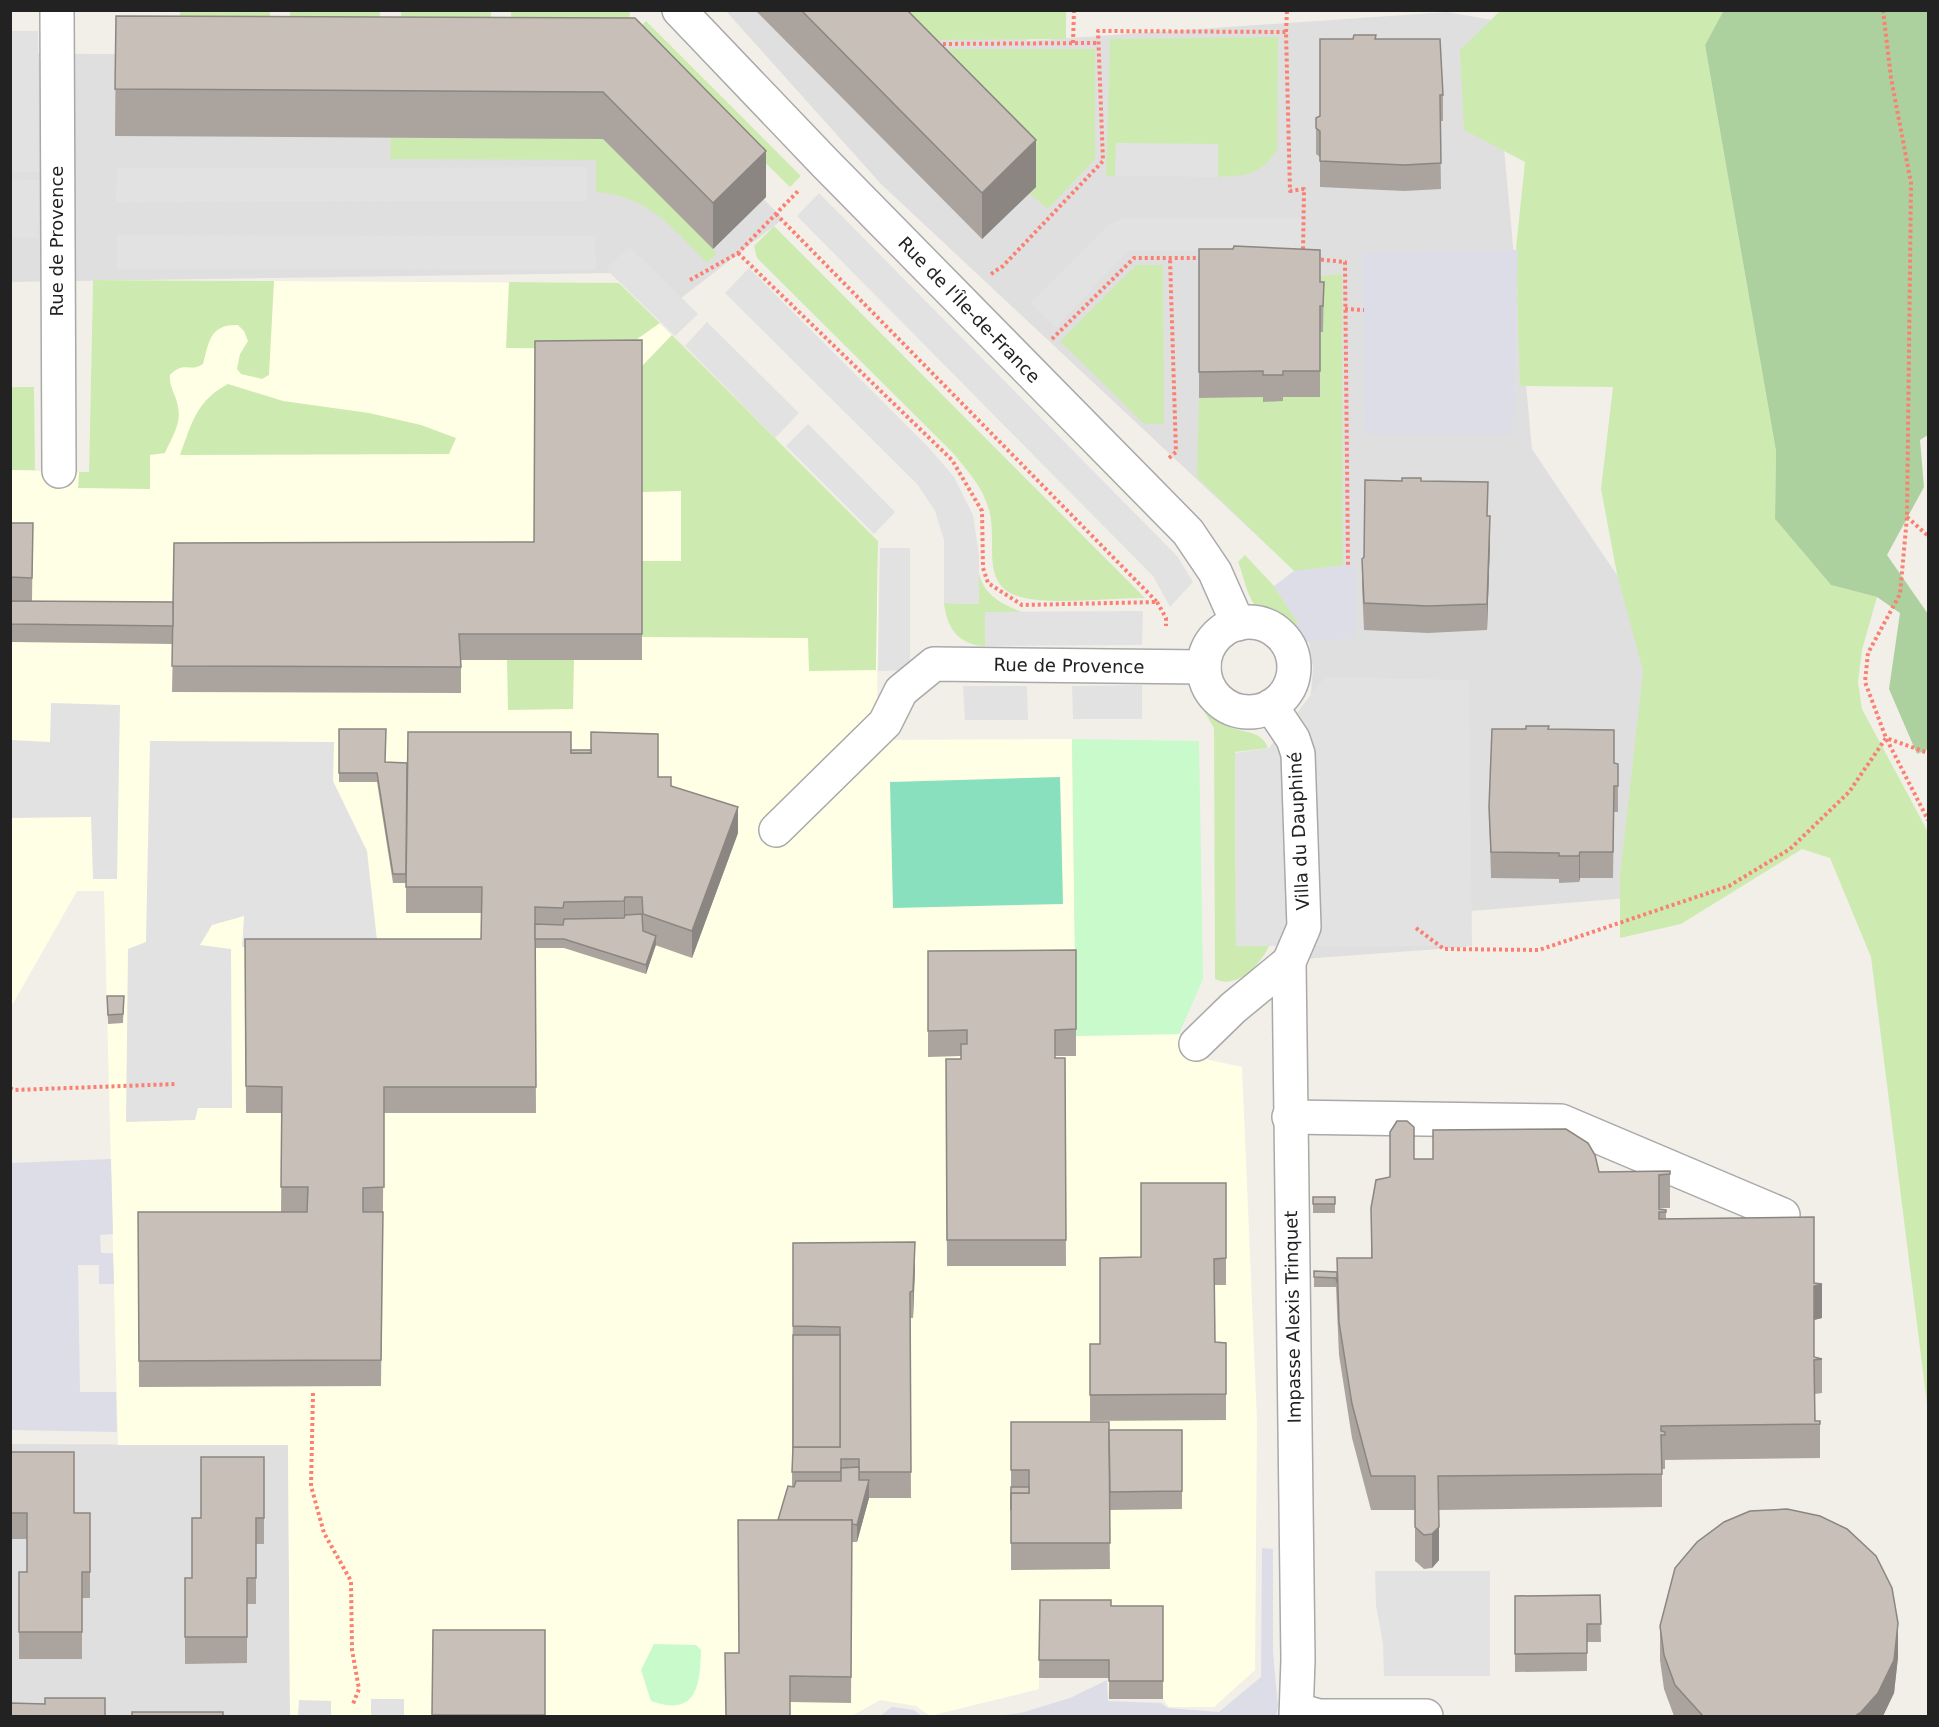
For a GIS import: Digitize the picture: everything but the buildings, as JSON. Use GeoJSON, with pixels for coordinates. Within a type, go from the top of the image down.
{"type":"FeatureCollection","features":[{"type":"Feature","properties":{"kind":"street","name":"Rue de Provence"},"geometry":{"type":"LineString","coordinates":[[57,10],[59,471]]}},
{"type":"Feature","properties":{"kind":"street","name":"Rue de l'Île-de-France"},"geometry":{"type":"LineString","coordinates":[[679,10],[825,163],[1188,532],[1215,572],[1238,624]]}},
{"type":"Feature","properties":{"kind":"street"},"geometry":{"type":"LineString","coordinates":[[1256,623],[1270,627],[1286,642],[1293,656],[1294,671],[1290,686],[1280,700],[1271,706],[1250,712],[1234,710],[1221,703],[1207,682],[1204,667],[1211,644],[1224,630],[1238,624],[1256,623]]}},
{"type":"Feature","properties":{"kind":"street","name":"Rue de Provence"},"geometry":{"type":"LineString","coordinates":[[776,830],[885,723],[901,691],[934,664],[1204,667]]}},
{"type":"Feature","properties":{"kind":"street","name":"Villa du Dauphiné"},"geometry":{"type":"LineString","coordinates":[[1271,706],[1293,739],[1298,754],[1304,927]]}},
{"type":"Feature","properties":{"kind":"street","name":"Impasse Alexis Trinquet"},"geometry":{"type":"LineString","coordinates":[[1297,1713],[1289,962],[1304,927]]}},
{"type":"Feature","properties":{"kind":"street"},"geometry":{"type":"LineString","coordinates":[[1196,1044],[1233,1008],[1289,962]]}},
{"type":"Feature","properties":{"kind":"street"},"geometry":{"type":"LineString","coordinates":[[1289,1117],[1561,1121],[1783,1215]]}},
{"type":"Feature","properties":{"kind":"street"},"geometry":{"type":"LineString","coordinates":[[1297,1713],[1319,1716],[1426,1716]]}},
{"type":"Feature","properties":{"kind":"path"},"geometry":{"type":"LineString","coordinates":[[1073,43],[1074,10]]}},
{"type":"Feature","properties":{"kind":"path"},"geometry":{"type":"LineString","coordinates":[[1287,10],[1290,191],[1304,189],[1303,257]]}},
{"type":"Feature","properties":{"kind":"path"},"geometry":{"type":"LineString","coordinates":[[1883,10],[1891,78],[1911,183],[1907,517],[1900,594],[1868,653],[1865,682],[1886,738],[1929,820]]}},
{"type":"Feature","properties":{"kind":"path"},"geometry":{"type":"LineString","coordinates":[[986,278],[1003,266],[1103,161],[1098,31],[1286,32]]}},
{"type":"Feature","properties":{"kind":"path"},"geometry":{"type":"LineString","coordinates":[[928,38],[935,44],[1098,43]]}},
{"type":"Feature","properties":{"kind":"path"},"geometry":{"type":"LineString","coordinates":[[690,280],[738,253],[802,188]]}},
{"type":"Feature","properties":{"kind":"path"},"geometry":{"type":"LineString","coordinates":[[776,214],[1157,602],[1166,618],[1167,636]]}},
{"type":"Feature","properties":{"kind":"path"},"geometry":{"type":"LineString","coordinates":[[738,253],[952,460],[982,511],[983,568],[988,583],[1022,605],[1157,602]]}},
{"type":"Feature","properties":{"kind":"path"},"geometry":{"type":"LineString","coordinates":[[1049,342],[1134,258],[1214,258]]}},
{"type":"Feature","properties":{"kind":"path"},"geometry":{"type":"LineString","coordinates":[[1167,461],[1176,452],[1170,258]]}},
{"type":"Feature","properties":{"kind":"path"},"geometry":{"type":"LineString","coordinates":[[1314,258],[1345,262],[1348,565]]}},
{"type":"Feature","properties":{"kind":"path"},"geometry":{"type":"LineString","coordinates":[[1345,309],[1364,310]]}},
{"type":"Feature","properties":{"kind":"path"},"geometry":{"type":"LineString","coordinates":[[1907,517],[1929,536]]}},
{"type":"Feature","properties":{"kind":"path"},"geometry":{"type":"LineString","coordinates":[[1886,738],[1929,753]]}},
{"type":"Feature","properties":{"kind":"path"},"geometry":{"type":"LineString","coordinates":[[1416,928],[1444,949],[1539,950],[1729,886],[1790,849],[1850,792],[1886,738]]}},
{"type":"Feature","properties":{"kind":"path"},"geometry":{"type":"LineString","coordinates":[[10,1088],[14,1090],[177,1084]]}},
{"type":"Feature","properties":{"kind":"path"},"geometry":{"type":"LineString","coordinates":[[313,1393],[311,1486],[324,1533],[351,1581],[352,1650],[359,1689],[353,1704]]}},
{"type":"Feature","properties":{"kind":"shaded area"},"geometry":{"type":"Polygon","coordinates":[[[726,11],[1025,11],[1027,41],[1447,12],[1492,20],[1532,449],[1664,645],[1653,896],[1470,911],[1466,947],[1289,960],[1313,668],[1298,574],[881,184],[726,11]]]}},
{"type":"Feature","properties":{"kind":"shaded area"},"geometry":{"type":"Polygon","coordinates":[[[11,31],[38,31],[39,172],[11,172],[11,31]]]}},
{"type":"Feature","properties":{"kind":"shaded area"},"geometry":{"type":"Polygon","coordinates":[[[10,53],[629,60],[783,219],[662,313],[614,273],[11,282],[10,53]]]}},
{"type":"Feature","properties":{"kind":"shaded area"},"geometry":{"type":"Polygon","coordinates":[[[1116,143],[1218,144],[1218,177],[1115,176],[1116,143]]]}},
{"type":"Feature","properties":{"kind":"shaded area"},"geometry":{"type":"Polygon","coordinates":[[[587,167],[587,201],[116,202],[117,168],[587,167]]]}},
{"type":"Feature","properties":{"kind":"shaded area"},"geometry":{"type":"Polygon","coordinates":[[[11,179],[39,180],[38,238],[11,238],[11,179]]]}},
{"type":"Feature","properties":{"kind":"shaded area"},"geometry":{"type":"Polygon","coordinates":[[[819,193],[1178,557],[1193,582],[1170,607],[1153,576],[797,216],[819,193]]]}},
{"type":"Feature","properties":{"kind":"shaded area"},"geometry":{"type":"Polygon","coordinates":[[[1123,218],[1302,218],[1302,252],[1129,250],[1056,327],[1030,303],[1106,227],[1123,218]]]}},
{"type":"Feature","properties":{"kind":"shaded area"},"geometry":{"type":"Polygon","coordinates":[[[117,235],[595,236],[596,270],[117,269],[117,235]]]}},
{"type":"Feature","properties":{"kind":"shaded area"},"geometry":{"type":"Polygon","coordinates":[[[629,246],[698,314],[675,336],[606,269],[629,246]]]}},
{"type":"Feature","properties":{"kind":"shaded area"},"geometry":{"type":"Polygon","coordinates":[[[1518,250],[1513,434],[1365,434],[1363,253],[1518,250]]]}},
{"type":"Feature","properties":{"kind":"shaded area"},"geometry":{"type":"Polygon","coordinates":[[[749,268],[930,449],[954,477],[973,515],[979,555],[979,604],[944,603],[944,540],[935,511],[918,485],[725,293],[749,268]]]}},
{"type":"Feature","properties":{"kind":"shaded area"},"geometry":{"type":"Polygon","coordinates":[[[93,280],[619,283],[878,541],[877,740],[1072,739],[1076,1036],[1179,1034],[1209,1060],[1242,1067],[1257,1421],[1255,1670],[1214,1707],[1169,1707],[1163,1699],[1109,1699],[1108,1678],[1043,1678],[1039,1679],[1039,1689],[930,1716],[916,1706],[880,1700],[852,1716],[290,1716],[288,1445],[118,1445],[104,891],[77,891],[11,1007],[11,470],[89,473],[93,280]]]}},
{"type":"Feature","properties":{"kind":"shaded area"},"geometry":{"type":"Polygon","coordinates":[[[707,322],[799,413],[775,438],[685,346],[707,322]]]}},
{"type":"Feature","properties":{"kind":"shaded area"},"geometry":{"type":"Polygon","coordinates":[[[808,424],[895,512],[874,534],[786,446],[808,424]]]}},
{"type":"Feature","properties":{"kind":"shaded area"},"geometry":{"type":"Polygon","coordinates":[[[880,548],[910,548],[910,670],[878,671],[880,548]]]}},
{"type":"Feature","properties":{"kind":"shaded area"},"geometry":{"type":"Polygon","coordinates":[[[1355,565],[1354,638],[1307,642],[1293,627],[1298,623],[1274,586],[1294,571],[1355,565]]]}},
{"type":"Feature","properties":{"kind":"shaded area"},"geometry":{"type":"Polygon","coordinates":[[[1143,611],[1142,645],[985,646],[985,612],[1143,611]]]}},
{"type":"Feature","properties":{"kind":"shaded area"},"geometry":{"type":"Polygon","coordinates":[[[1325,677],[1469,680],[1472,946],[1236,946],[1235,753],[1269,748],[1325,677]]]}},
{"type":"Feature","properties":{"kind":"shaded area"},"geometry":{"type":"Polygon","coordinates":[[[1142,685],[1142,719],[1073,719],[1072,686],[1142,685]]]}},
{"type":"Feature","properties":{"kind":"shaded area"},"geometry":{"type":"Polygon","coordinates":[[[963,686],[1027,686],[1028,720],[965,720],[963,686]]]}},
{"type":"Feature","properties":{"kind":"shaded area"},"geometry":{"type":"Polygon","coordinates":[[[51,703],[120,705],[117,879],[93,879],[91,817],[11,818],[11,740],[50,742],[51,703]]]}},
{"type":"Feature","properties":{"kind":"shaded area"},"geometry":{"type":"Polygon","coordinates":[[[150,741],[334,742],[333,781],[367,851],[378,949],[242,947],[244,916],[212,925],[200,945],[231,949],[232,1108],[198,1108],[195,1120],[126,1122],[128,949],[146,942],[150,741]]]}},
{"type":"Feature","properties":{"kind":"shaded area"},"geometry":{"type":"Polygon","coordinates":[[[111,1159],[113,1234],[100,1235],[101,1253],[113,1253],[114,1284],[99,1284],[99,1265],[78,1265],[80,1392],[116,1392],[117,1432],[11,1430],[11,1163],[111,1159]]]}},
{"type":"Feature","properties":{"kind":"shaded area"},"geometry":{"type":"Polygon","coordinates":[[[11,1444],[288,1445],[290,1716],[11,1716],[11,1444]]]}},
{"type":"Feature","properties":{"kind":"shaded area"},"geometry":{"type":"Polygon","coordinates":[[[1262,1548],[1273,1549],[1273,1652],[1278,1707],[1276,1716],[996,1716],[1021,1713],[1070,1698],[1107,1680],[1108,1701],[1161,1703],[1168,1708],[1219,1712],[1261,1677],[1262,1548]]]}},
{"type":"Feature","properties":{"kind":"shaded area"},"geometry":{"type":"Polygon","coordinates":[[[1375,1571],[1490,1571],[1490,1676],[1384,1676],[1383,1644],[1376,1605],[1375,1571]]]}},
{"type":"Feature","properties":{"kind":"shaded area"},"geometry":{"type":"Polygon","coordinates":[[[371,1699],[404,1699],[404,1716],[371,1716],[371,1699]]]}},
{"type":"Feature","properties":{"kind":"shaded area"},"geometry":{"type":"Polygon","coordinates":[[[299,1700],[331,1701],[331,1716],[298,1716],[299,1700]]]}},
{"type":"Feature","properties":{"kind":"shaded area"},"geometry":{"type":"Polygon","coordinates":[[[892,1707],[914,1710],[922,1716],[880,1716],[892,1707]]]}},
{"type":"Feature","properties":{"kind":"green space"},"geometry":{"type":"Polygon","coordinates":[[[1724,10],[1928,11],[1928,435],[1920,440],[1924,487],[1887,555],[1928,614],[1928,749],[1917,754],[1889,689],[1900,613],[1877,597],[1831,585],[1775,519],[1776,451],[1705,45],[1724,10]]]}},
{"type":"Feature","properties":{"kind":"green space"},"geometry":{"type":"Polygon","coordinates":[[[180,11],[270,11],[270,39],[180,39],[180,11]]]}},
{"type":"Feature","properties":{"kind":"green space"},"geometry":{"type":"Polygon","coordinates":[[[290,11],[380,11],[379,38],[290,39],[290,11]]]}},
{"type":"Feature","properties":{"kind":"green space"},"geometry":{"type":"Polygon","coordinates":[[[401,11],[491,11],[490,39],[401,39],[401,11]]]}},
{"type":"Feature","properties":{"kind":"green space"},"geometry":{"type":"Polygon","coordinates":[[[511,11],[630,11],[629,24],[511,40],[511,11]]]}},
{"type":"Feature","properties":{"kind":"green space"},"geometry":{"type":"Polygon","coordinates":[[[905,11],[1066,11],[1066,39],[936,40],[905,11]]]}},
{"type":"Feature","properties":{"kind":"green space"},"geometry":{"type":"Polygon","coordinates":[[[1500,11],[1724,11],[1705,45],[1776,451],[1775,519],[1831,585],[1877,597],[1862,650],[1858,682],[1862,709],[1928,832],[1928,1412],[1871,957],[1830,858],[1802,849],[1681,924],[1620,938],[1620,876],[1643,671],[1617,574],[1601,489],[1613,387],[1520,386],[1516,248],[1525,162],[1464,130],[1460,50],[1500,11]]]}},
{"type":"Feature","properties":{"kind":"green space"},"geometry":{"type":"Polygon","coordinates":[[[646,21],[801,176],[790,187],[642,41],[641,26],[646,21]]]}},
{"type":"Feature","properties":{"kind":"green space"},"geometry":{"type":"Polygon","coordinates":[[[1278,37],[1277,151],[1258,170],[1218,177],[1218,145],[1116,143],[1115,176],[1106,176],[1110,39],[1278,37]]]}},
{"type":"Feature","properties":{"kind":"green space"},"geometry":{"type":"Polygon","coordinates":[[[931,49],[1095,49],[1095,159],[1048,209],[1029,193],[931,49]]]}},
{"type":"Feature","properties":{"kind":"green space"},"geometry":{"type":"Polygon","coordinates":[[[391,138],[603,139],[717,253],[707,263],[670,226],[645,207],[615,195],[596,192],[596,160],[390,159],[391,138]]]}},
{"type":"Feature","properties":{"kind":"green space"},"geometry":{"type":"Polygon","coordinates":[[[774,226],[1145,598],[1072,601],[1030,599],[1013,594],[1002,587],[993,565],[989,510],[979,486],[952,452],[757,258],[754,246],[774,226]]]}},
{"type":"Feature","properties":{"kind":"green space"},"geometry":{"type":"Polygon","coordinates":[[[1136,265],[1163,265],[1164,424],[1144,424],[1060,341],[1136,265]]]}},
{"type":"Feature","properties":{"kind":"green space"},"geometry":{"type":"Polygon","coordinates":[[[1342,274],[1343,565],[1294,571],[1197,477],[1199,398],[1263,397],[1263,401],[1282,401],[1283,397],[1320,397],[1320,332],[1323,332],[1320,276],[1342,274]]]}},
{"type":"Feature","properties":{"kind":"green space"},"geometry":{"type":"Polygon","coordinates":[[[93,280],[274,281],[269,375],[262,379],[241,374],[237,369],[240,354],[248,341],[244,331],[238,325],[216,331],[209,342],[203,364],[179,368],[170,375],[178,407],[178,419],[165,453],[150,455],[150,489],[78,488],[79,472],[89,472],[93,280]]]}},
{"type":"Feature","properties":{"kind":"green space"},"geometry":{"type":"Polygon","coordinates":[[[509,282],[619,283],[660,323],[623,349],[506,348],[509,282]]]}},
{"type":"Feature","properties":{"kind":"green space"},"geometry":{"type":"Polygon","coordinates":[[[672,335],[878,541],[876,670],[809,671],[808,638],[642,637],[642,561],[681,561],[681,491],[642,492],[642,366],[672,335]]]}},
{"type":"Feature","properties":{"kind":"green space"},"geometry":{"type":"Polygon","coordinates":[[[228,384],[283,401],[369,413],[421,425],[456,438],[449,454],[180,455],[192,423],[202,405],[228,384]]]}},
{"type":"Feature","properties":{"kind":"green space"},"geometry":{"type":"Polygon","coordinates":[[[11,387],[34,387],[35,470],[11,470],[11,387]]]}},
{"type":"Feature","properties":{"kind":"green space"},"geometry":{"type":"Polygon","coordinates":[[[1245,555],[1274,586],[1299,624],[1293,627],[1260,609],[1252,601],[1238,562],[1245,555]]]}},
{"type":"Feature","properties":{"kind":"green space"},"geometry":{"type":"Polygon","coordinates":[[[979,574],[990,594],[1022,612],[985,612],[985,646],[968,642],[955,634],[948,620],[944,603],[979,604],[979,574]]]}},
{"type":"Feature","properties":{"kind":"green space"},"geometry":{"type":"Polygon","coordinates":[[[507,660],[574,660],[573,709],[508,710],[507,660]]]}},
{"type":"Feature","properties":{"kind":"green space"},"geometry":{"type":"Polygon","coordinates":[[[1199,703],[1224,724],[1260,737],[1268,748],[1235,752],[1236,946],[1269,946],[1260,961],[1247,974],[1223,982],[1215,979],[1214,728],[1199,703]]]}},
{"type":"Feature","properties":{"kind":"green space"},"geometry":{"type":"Polygon","coordinates":[[[1072,739],[1199,741],[1203,979],[1179,1034],[1076,1036],[1072,739]]]}},
{"type":"Feature","properties":{"kind":"green space"},"geometry":{"type":"Polygon","coordinates":[[[1060,777],[1063,904],[893,908],[890,782],[1060,777]]]}},
{"type":"Feature","properties":{"kind":"green space"},"geometry":{"type":"Polygon","coordinates":[[[654,1644],[696,1645],[701,1650],[697,1687],[686,1702],[666,1705],[651,1701],[641,1670],[654,1644]]]}}]}
